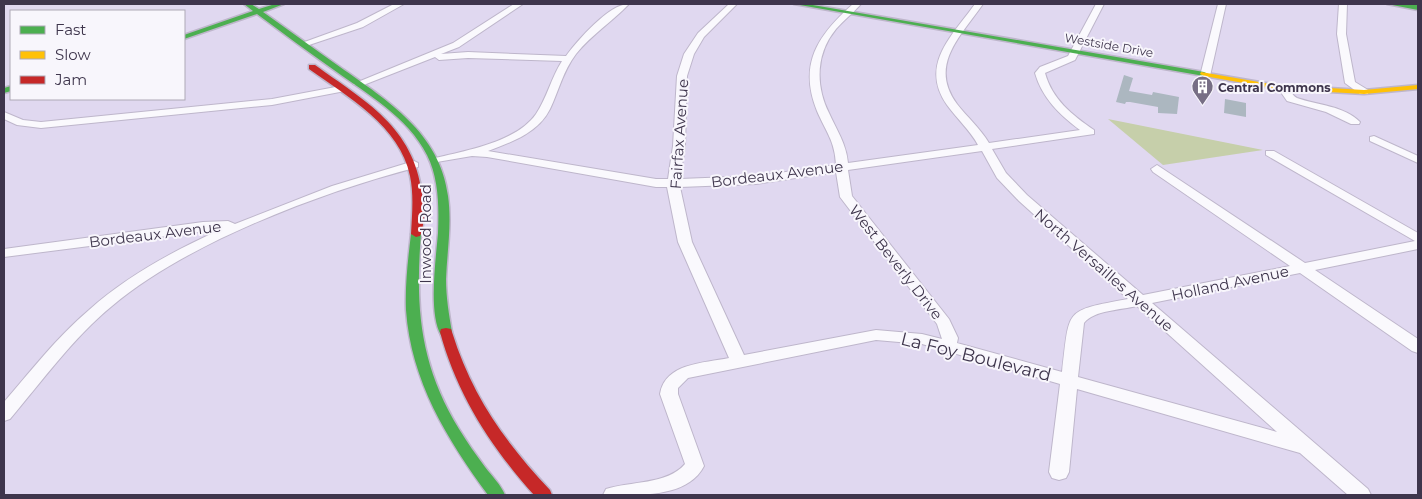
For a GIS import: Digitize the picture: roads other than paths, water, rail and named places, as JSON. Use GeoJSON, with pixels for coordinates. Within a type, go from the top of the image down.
{"type":"FeatureCollection","features":[{"type":"Feature","properties":{"kind":"main road"},"geometry":{"type":"LineString","coordinates":[[185,31],[266,4]]}},
{"type":"Feature","properties":{"kind":"main road"},"geometry":{"type":"LineString","coordinates":[[185,37],[246,10],[281,4]]}},
{"type":"Feature","properties":{"kind":"main road","name":"Westside Drive"},"geometry":{"type":"LineString","coordinates":[[797,4],[1283,88],[1364,92],[1418,86]]}},
{"type":"Feature","properties":{"kind":"main road"},"geometry":{"type":"LineString","coordinates":[[1390,4],[1418,8]]}},
{"type":"Feature","properties":{"kind":"main road"},"geometry":{"type":"LineString","coordinates":[[246,10],[277,40]]}},
{"type":"Feature","properties":{"kind":"main road","name":"Inwood Road"},"geometry":{"type":"LineString","coordinates":[[246,10],[303,44],[408,121],[432,153],[443,194],[438,276],[442,311],[450,352],[467,410],[544,495]]}},
{"type":"Feature","properties":{"kind":"main road","name":"Inwood Road"},"geometry":{"type":"LineString","coordinates":[[306,62],[388,126],[412,162],[421,202],[411,277],[411,313],[421,365],[433,401],[444,420],[472,465],[497,495]]}},
{"type":"Feature","properties":{"kind":"main road"},"geometry":{"type":"LineString","coordinates":[[340,89],[358,84]]}},
{"type":"Feature","properties":{"kind":"main road"},"geometry":{"type":"LineString","coordinates":[[412,162],[437,166]]}},
{"type":"Feature","properties":{"kind":"main road"},"geometry":{"type":"LineString","coordinates":[[444,420],[467,410]]}},
{"type":"Feature","properties":{"kind":"street"},"geometry":{"type":"LineString","coordinates":[[303,44],[360,25],[400,4]]}},
{"type":"Feature","properties":{"kind":"street"},"geometry":{"type":"LineString","coordinates":[[358,84],[464,41],[520,4]]}},
{"type":"Feature","properties":{"kind":"street"},"geometry":{"type":"LineString","coordinates":[[472,153],[508,139],[534,122],[546,106],[550,91],[568,59],[592,31],[625,4]]}},
{"type":"Feature","properties":{"kind":"street","name":"Fairfax Avenue"},"geometry":{"type":"LineString","coordinates":[[733,4],[701,35],[684,65],[679,146],[673,184],[679,221],[685,242],[738,361]]}},
{"type":"Feature","properties":{"kind":"street","name":"West Beverly Drive"},"geometry":{"type":"LineString","coordinates":[[857,4],[828,31],[818,51],[813,74],[822,111],[837,138],[843,166],[843,187],[846,197],[944,323],[950,338],[949,347]]}},
{"type":"Feature","properties":{"kind":"street","name":"North Versailles Avenue"},"geometry":{"type":"LineString","coordinates":[[979,4],[957,32],[942,56],[940,79],[951,103],[986,147],[1001,175],[1023,198],[1361,495]]}},
{"type":"Feature","properties":{"kind":"street"},"geometry":{"type":"LineString","coordinates":[[1075,53],[1100,4]]}},
{"type":"Feature","properties":{"kind":"street"},"geometry":{"type":"LineString","coordinates":[[1205,76],[1217,16],[1222,4]]}},
{"type":"Feature","properties":{"kind":"street"},"geometry":{"type":"LineString","coordinates":[[1343,4],[1341,27],[1345,63],[1350,83],[1364,92]]}},
{"type":"Feature","properties":{"kind":"street"},"geometry":{"type":"LineString","coordinates":[[460,55],[458,51],[464,41]]}},
{"type":"Feature","properties":{"kind":"street","name":"Bordeaux Avenue"},"geometry":{"type":"LineString","coordinates":[[437,166],[472,153],[518,158],[645,182],[673,184],[756,180],[1090,132],[1069,117],[1057,104],[1041,79],[1040,73],[1042,69],[1067,61],[1075,53]]}},
{"type":"Feature","properties":{"kind":"street"},"geometry":{"type":"LineString","coordinates":[[426,58],[460,55],[568,59]]}},
{"type":"Feature","properties":{"kind":"street"},"geometry":{"type":"LineString","coordinates":[[1283,88],[1291,99],[1330,110],[1356,122]]}},
{"type":"Feature","properties":{"kind":"street"},"geometry":{"type":"LineString","coordinates":[[4,115],[21,122],[41,125],[272,102],[312,96],[340,89]]}},
{"type":"Feature","properties":{"kind":"street"},"geometry":{"type":"LineString","coordinates":[[1374,139],[1418,160]]}},
{"type":"Feature","properties":{"kind":"street"},"geometry":{"type":"LineString","coordinates":[[1270,154],[1418,238]]}},
{"type":"Feature","properties":{"kind":"street","name":"Bordeaux Avenue"},"geometry":{"type":"LineString","coordinates":[[4,253],[203,226],[228,225],[234,229],[342,185],[412,162]]}},
{"type":"Feature","properties":{"kind":"street"},"geometry":{"type":"LineString","coordinates":[[1157,169],[1418,347]]}},
{"type":"Feature","properties":{"kind":"street"},"geometry":{"type":"LineString","coordinates":[[4,414],[81,326],[108,302],[170,260],[234,229]]}},
{"type":"Feature","properties":{"kind":"street","name":"Holland Avenue"},"geometry":{"type":"LineString","coordinates":[[1059,472],[1076,322],[1081,316],[1090,311],[1418,245]]}},
{"type":"Feature","properties":{"kind":"street","name":"La Foy Boulevard"},"geometry":{"type":"LineString","coordinates":[[613,495],[680,480],[691,473],[695,466],[669,394],[670,386],[683,373],[876,335],[905,336],[949,347],[1306,447]]}},
{"type":"Feature","properties":{"kind":"place","name":"Central Commons"},"geometry":{"type":"Point","coordinates":[1202,106]}}]}
